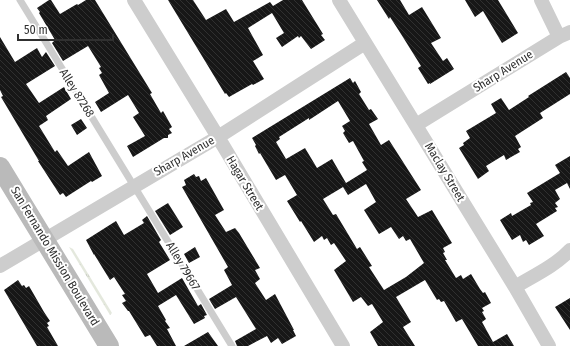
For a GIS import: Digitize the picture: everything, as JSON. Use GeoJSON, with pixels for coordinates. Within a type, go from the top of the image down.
{"type":"FeatureCollection","features":[{"type":"Feature","properties":{"kind":"main road","name":"San Fernando Mission Boulevard"},"geometry":{"type":"LineString","coordinates":[[0,167],[109,346]]}},
{"type":"Feature","properties":{"kind":"street","name":"Hagar Street"},"geometry":{"type":"LineString","coordinates":[[134,0],[343,346]]}},
{"type":"Feature","properties":{"kind":"street","name":"Maclay Street"},"geometry":{"type":"LineString","coordinates":[[339,0],[515,287],[549,346]]}},
{"type":"Feature","properties":{"kind":"street"},"geometry":{"type":"LineString","coordinates":[[541,0],[565,34]]}},
{"type":"Feature","properties":{"kind":"street","name":"Sharp Avenue"},"geometry":{"type":"LineString","coordinates":[[416,125],[565,34]]}},
{"type":"Feature","properties":{"kind":"street","name":"Sharp Avenue"},"geometry":{"type":"LineString","coordinates":[[0,266],[134,185],[218,137],[365,43]]}},
{"type":"Feature","properties":{"kind":"street"},"geometry":{"type":"LineString","coordinates":[[515,287],[554,263],[570,250]]}},
{"type":"Feature","properties":{"kind":"lane","name":"Alley 87268"},"geometry":{"type":"LineString","coordinates":[[20,0],[134,185]]}},
{"type":"Feature","properties":{"kind":"lane","name":"Alley 79667"},"geometry":{"type":"LineString","coordinates":[[134,185],[232,346]]}},
{"type":"Feature","properties":{"kind":"green space"},"geometry":{"type":"Polygon","coordinates":[[[69,247],[73,249],[112,313],[110,315],[69,247]]]}},
{"type":"Feature","properties":{"kind":"building"},"geometry":{"type":"Polygon","coordinates":[[[51,0],[60,14],[86,0],[95,0],[152,93],[150,94],[161,113],[163,111],[172,127],[169,129],[172,133],[168,135],[168,138],[164,138],[133,157],[127,146],[145,136],[133,117],[139,113],[128,95],[101,112],[95,102],[109,93],[99,75],[102,73],[99,68],[101,67],[88,46],[63,61],[52,43],[55,40],[37,8],[51,0]]]}},
{"type":"Feature","properties":{"kind":"building"},"geometry":{"type":"Polygon","coordinates":[[[168,0],[193,0],[206,20],[226,9],[234,22],[270,2],[273,6],[283,0],[302,0],[323,34],[321,35],[325,40],[311,49],[301,36],[299,38],[298,36],[282,47],[276,38],[284,33],[272,13],[248,28],[263,55],[253,61],[264,79],[229,97],[226,93],[225,94],[168,0]]]}},
{"type":"Feature","properties":{"kind":"building"},"geometry":{"type":"Polygon","coordinates":[[[377,0],[400,0],[409,15],[422,7],[441,38],[431,43],[443,61],[447,58],[454,69],[428,84],[418,68],[421,66],[390,17],[389,19],[377,0]]]}},
{"type":"Feature","properties":{"kind":"building"},"geometry":{"type":"Polygon","coordinates":[[[465,0],[498,0],[518,33],[502,43],[483,11],[475,17],[465,0]]]}},
{"type":"Feature","properties":{"kind":"building"},"geometry":{"type":"Polygon","coordinates":[[[0,37],[15,62],[37,48],[42,57],[46,52],[55,66],[26,84],[39,103],[64,87],[71,99],[46,116],[48,120],[39,126],[55,152],[57,150],[68,166],[89,152],[102,176],[92,182],[91,181],[66,197],[63,193],[60,195],[38,161],[1,97],[3,96],[0,90],[0,37]]]}},
{"type":"Feature","properties":{"kind":"building"},"geometry":{"type":"Polygon","coordinates":[[[566,72],[570,78],[570,94],[540,113],[543,118],[515,136],[521,147],[518,149],[520,152],[506,160],[504,155],[486,166],[489,171],[478,179],[459,148],[470,138],[466,131],[496,113],[491,104],[501,98],[509,110],[566,72]]]}},
{"type":"Feature","properties":{"kind":"building"},"geometry":{"type":"Polygon","coordinates":[[[350,78],[353,83],[355,81],[361,92],[359,94],[369,110],[371,109],[378,119],[369,124],[381,145],[389,140],[421,190],[406,199],[418,217],[432,210],[452,243],[443,248],[445,252],[443,253],[447,260],[445,260],[456,278],[461,275],[463,279],[471,274],[483,293],[485,292],[491,303],[482,308],[484,311],[482,312],[486,319],[482,322],[493,342],[507,334],[514,346],[478,346],[462,319],[456,322],[444,301],[441,302],[439,299],[437,300],[425,280],[396,297],[411,322],[403,327],[415,346],[378,346],[370,332],[383,322],[372,304],[368,306],[361,297],[353,302],[334,270],[346,261],[334,243],[331,245],[327,238],[324,240],[322,236],[314,242],[287,201],[297,195],[285,175],[276,180],[260,153],[259,154],[252,138],[350,78]],[[338,101],[279,137],[280,139],[276,142],[286,159],[305,148],[317,168],[332,159],[346,183],[367,170],[362,162],[364,161],[353,141],[349,143],[343,133],[345,131],[342,126],[350,121],[338,101]],[[366,184],[348,195],[343,187],[323,199],[333,215],[336,214],[357,249],[360,247],[372,266],[369,267],[384,290],[406,277],[424,263],[410,239],[406,241],[403,236],[399,239],[391,227],[379,234],[364,210],[376,202],[366,184]]]}},
{"type":"Feature","properties":{"kind":"building"},"geometry":{"type":"Polygon","coordinates":[[[81,119],[87,128],[77,135],[71,125],[81,119]]]}},
{"type":"Feature","properties":{"kind":"building"},"geometry":{"type":"Polygon","coordinates":[[[570,156],[570,189],[567,183],[555,190],[560,199],[555,203],[558,207],[555,208],[557,211],[536,224],[544,236],[529,245],[526,240],[523,242],[520,235],[512,240],[500,220],[511,213],[512,216],[531,205],[530,203],[533,202],[527,193],[560,173],[555,165],[570,156]]]}},
{"type":"Feature","properties":{"kind":"building"},"geometry":{"type":"Polygon","coordinates":[[[194,174],[196,177],[199,176],[201,181],[206,178],[224,210],[215,215],[226,232],[235,228],[239,233],[260,268],[255,270],[260,279],[255,283],[266,300],[275,294],[296,336],[282,344],[278,338],[271,343],[267,336],[248,346],[237,346],[235,341],[256,329],[236,297],[215,309],[209,299],[232,285],[224,270],[228,267],[182,187],[186,185],[184,180],[194,174]]]}},
{"type":"Feature","properties":{"kind":"building"},"geometry":{"type":"Polygon","coordinates":[[[168,203],[183,227],[170,235],[155,211],[168,203]]]}},
{"type":"Feature","properties":{"kind":"building"},"geometry":{"type":"Polygon","coordinates":[[[147,216],[161,240],[159,242],[170,260],[147,274],[158,293],[182,278],[198,306],[201,304],[207,315],[204,316],[205,318],[194,324],[176,295],[158,306],[170,328],[167,329],[176,346],[157,346],[150,335],[145,337],[129,311],[122,303],[126,301],[122,295],[125,294],[114,277],[110,280],[86,240],[116,221],[124,235],[144,223],[142,220],[147,216]]]}},
{"type":"Feature","properties":{"kind":"building"},"geometry":{"type":"Polygon","coordinates":[[[195,247],[200,257],[189,263],[184,254],[195,247]]]}},
{"type":"Feature","properties":{"kind":"building"},"geometry":{"type":"Polygon","coordinates":[[[18,280],[22,286],[24,285],[26,288],[29,286],[50,321],[47,323],[49,326],[47,327],[58,346],[37,346],[4,290],[18,280]]]}},
{"type":"Feature","properties":{"kind":"building"},"geometry":{"type":"Polygon","coordinates":[[[570,298],[570,330],[555,307],[570,298]]]}},
{"type":"Feature","properties":{"kind":"building"},"geometry":{"type":"Polygon","coordinates":[[[208,332],[218,346],[184,346],[208,332]]]}}]}
